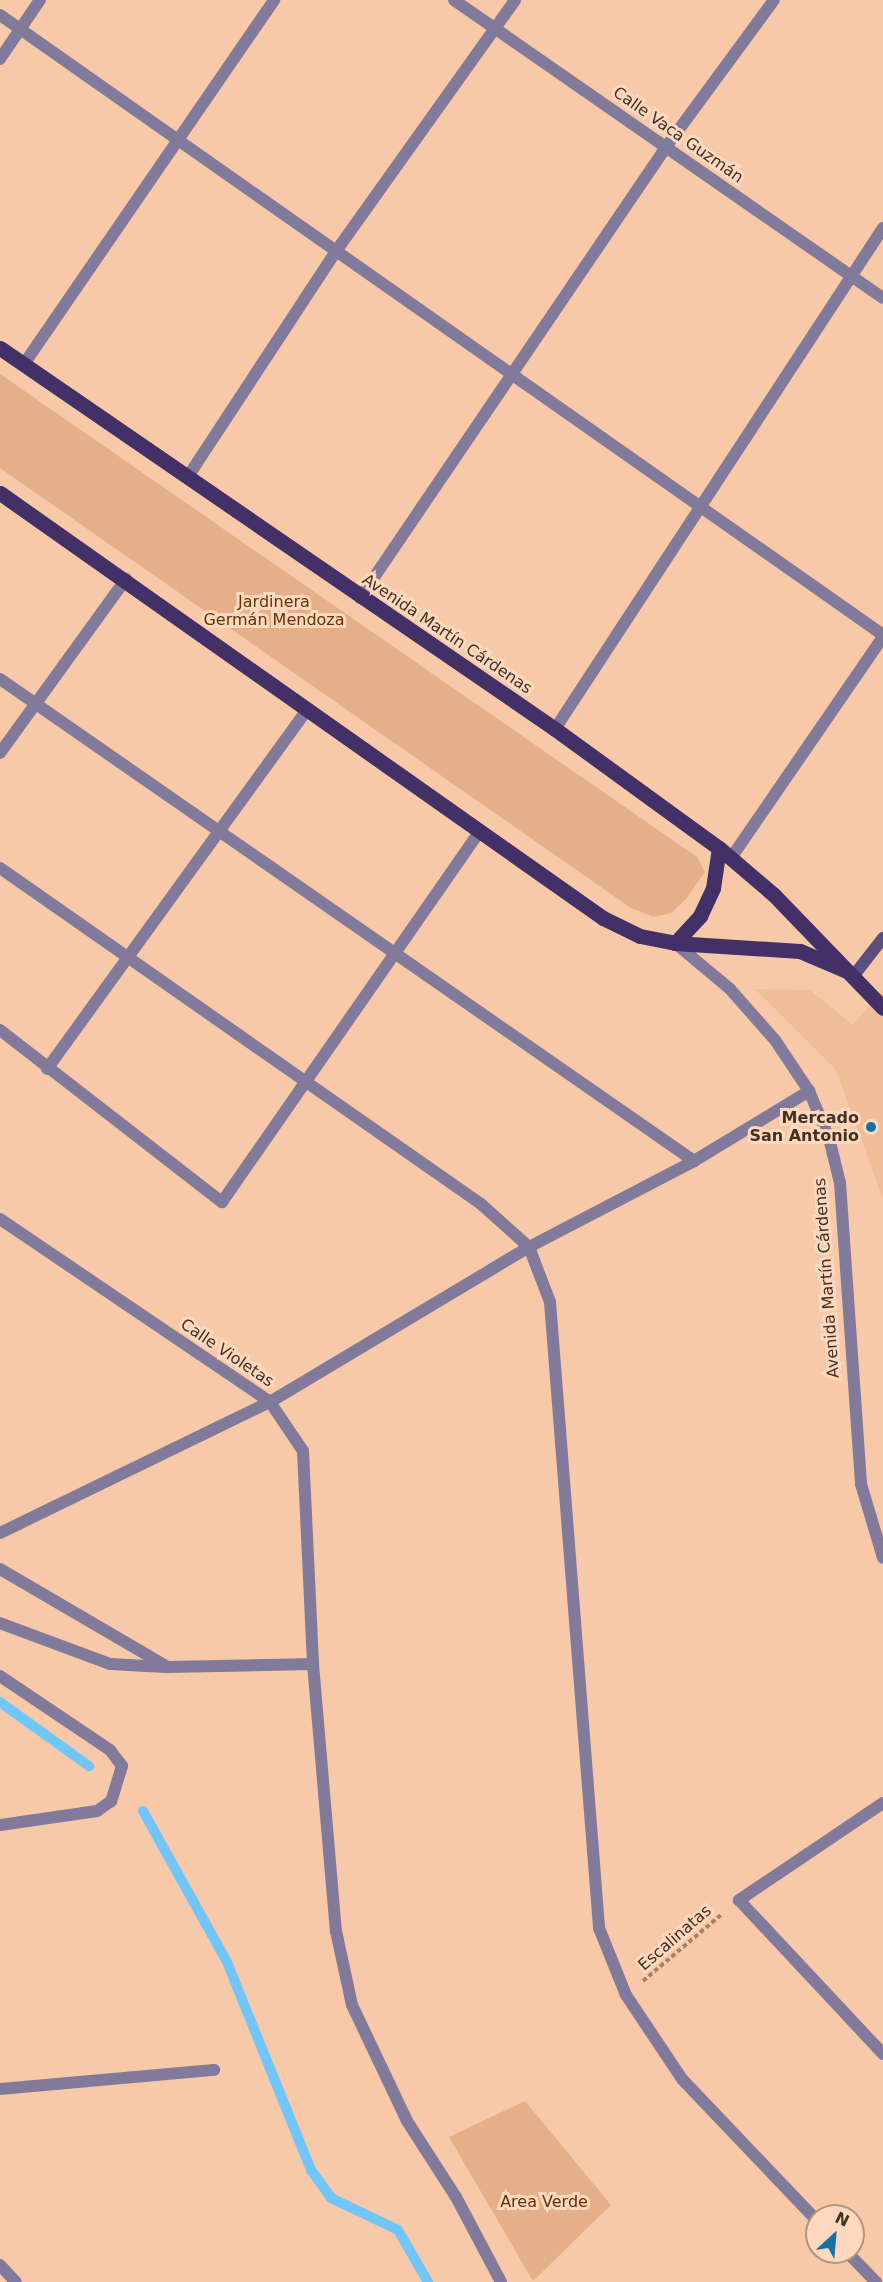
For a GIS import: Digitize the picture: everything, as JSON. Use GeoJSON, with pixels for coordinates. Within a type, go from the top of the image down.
{"type":"FeatureCollection","features":[{"type":"Feature","properties":{"kind":"main road","name":"Avenida Martín Cárdenas"},"geometry":{"type":"LineString","coordinates":[[0,348],[555,729],[719,848],[855,974],[883,1008]]}},
{"type":"Feature","properties":{"kind":"main road","name":"Avenida Martín Cárdenas"},"geometry":{"type":"LineString","coordinates":[[0,493],[126,579],[603,918],[639,936],[675,943],[790,949],[855,974]]}},
{"type":"Feature","properties":{"kind":"main road"},"geometry":{"type":"LineString","coordinates":[[675,943],[700,916],[713,888],[719,848]]}},
{"type":"Feature","properties":{"kind":"street"},"geometry":{"type":"LineString","coordinates":[[0,59],[40,0]]}},
{"type":"Feature","properties":{"kind":"street"},"geometry":{"type":"LineString","coordinates":[[24,364],[274,0]]}},
{"type":"Feature","properties":{"kind":"street","name":"Calle Vaca Guzmán"},"geometry":{"type":"LineString","coordinates":[[454,0],[883,297]]}},
{"type":"Feature","properties":{"kind":"street"},"geometry":{"type":"LineString","coordinates":[[187,478],[334,254],[515,0]]}},
{"type":"Feature","properties":{"kind":"street"},"geometry":{"type":"LineString","coordinates":[[360,597],[514,377],[666,147],[774,0]]}},
{"type":"Feature","properties":{"kind":"street"},"geometry":{"type":"LineString","coordinates":[[0,15],[334,254],[700,504],[883,636],[731,858]]}},
{"type":"Feature","properties":{"kind":"street"},"geometry":{"type":"LineString","coordinates":[[555,729],[700,504],[883,228]]}},
{"type":"Feature","properties":{"kind":"street"},"geometry":{"type":"LineString","coordinates":[[0,753],[126,579]]}},
{"type":"Feature","properties":{"kind":"street"},"geometry":{"type":"LineString","coordinates":[[0,679],[394,955],[694,1161]]}},
{"type":"Feature","properties":{"kind":"street"},"geometry":{"type":"LineString","coordinates":[[47,1069],[308,708]]}},
{"type":"Feature","properties":{"kind":"street"},"geometry":{"type":"LineString","coordinates":[[0,1030],[47,1069],[222,1202],[480,831]]}},
{"type":"Feature","properties":{"kind":"street"},"geometry":{"type":"LineString","coordinates":[[0,868],[481,1204],[529,1247],[550,1302],[598,1928],[626,1995],[682,2079],[805,2208]]}},
{"type":"Feature","properties":{"kind":"street"},"geometry":{"type":"LineString","coordinates":[[855,974],[883,938]]}},
{"type":"Feature","properties":{"kind":"street","name":"Avenida Martín Cárdenas"},"geometry":{"type":"LineString","coordinates":[[675,943],[730,989],[775,1040],[809,1091],[829,1138],[840,1183],[861,1484],[883,1558]]}},
{"type":"Feature","properties":{"kind":"street"},"geometry":{"type":"LineString","coordinates":[[0,1533],[270,1401],[529,1247],[694,1161],[809,1091]]}},
{"type":"Feature","properties":{"kind":"street","name":"Calle Violetas"},"geometry":{"type":"LineString","coordinates":[[0,1220],[270,1401],[303,1451],[313,1664],[336,1931],[352,2006],[407,2121],[456,2197],[501,2282]]}},
{"type":"Feature","properties":{"kind":"street"},"geometry":{"type":"LineString","coordinates":[[0,1569],[168,1667]]}},
{"type":"Feature","properties":{"kind":"street"},"geometry":{"type":"LineString","coordinates":[[0,1623],[110,1664],[168,1667],[313,1664]]}},
{"type":"Feature","properties":{"kind":"street"},"geometry":{"type":"LineString","coordinates":[[0,1676],[110,1750],[122,1766],[111,1801],[98,1811],[0,1825]]}},
{"type":"Feature","properties":{"kind":"street"},"geometry":{"type":"LineString","coordinates":[[883,1803],[739,1900],[883,2054]]}},
{"type":"Feature","properties":{"kind":"street"},"geometry":{"type":"LineString","coordinates":[[0,2089],[214,2070]]}},
{"type":"Feature","properties":{"kind":"street"},"geometry":{"type":"LineString","coordinates":[[859,2264],[876,2282]]}},
{"type":"Feature","properties":{"kind":"street"},"geometry":{"type":"LineString","coordinates":[[0,2265],[16,2282]]}},
{"type":"Feature","properties":{"kind":"path","name":"Escalinatas"},"geometry":{"type":"LineString","coordinates":[[626,1995],[739,1900]]}},
{"type":"Feature","properties":{"kind":"shaded area","name":"Mercado San Antonio"},"geometry":{"type":"Polygon","coordinates":[[[755,989],[810,990],[853,1025],[883,989],[883,1199],[836,1070],[755,989]]]}},
{"type":"Feature","properties":{"kind":"green space","name":"Jardinera Germán Mendoza"},"geometry":{"type":"Polygon","coordinates":[[[0,374],[697,857],[705,872],[686,899],[671,913],[654,917],[631,908],[0,468],[0,374]]]}},
{"type":"Feature","properties":{"kind":"green space","name":"Area Verde"},"geometry":{"type":"Polygon","coordinates":[[[525,2101],[611,2205],[533,2281],[449,2137],[525,2101]]]}},
{"type":"Feature","properties":{"kind":"waterway"},"geometry":{"type":"LineString","coordinates":[[0,1702],[89,1766]]}},
{"type":"Feature","properties":{"kind":"waterway"},"geometry":{"type":"LineString","coordinates":[[143,1811],[227,1962],[311,2170],[331,2198],[398,2230],[428,2282]]}},
{"type":"Feature","properties":{"kind":"place","name":"Mercado San Antonio"},"geometry":{"type":"Point","coordinates":[871,1127]}}]}
